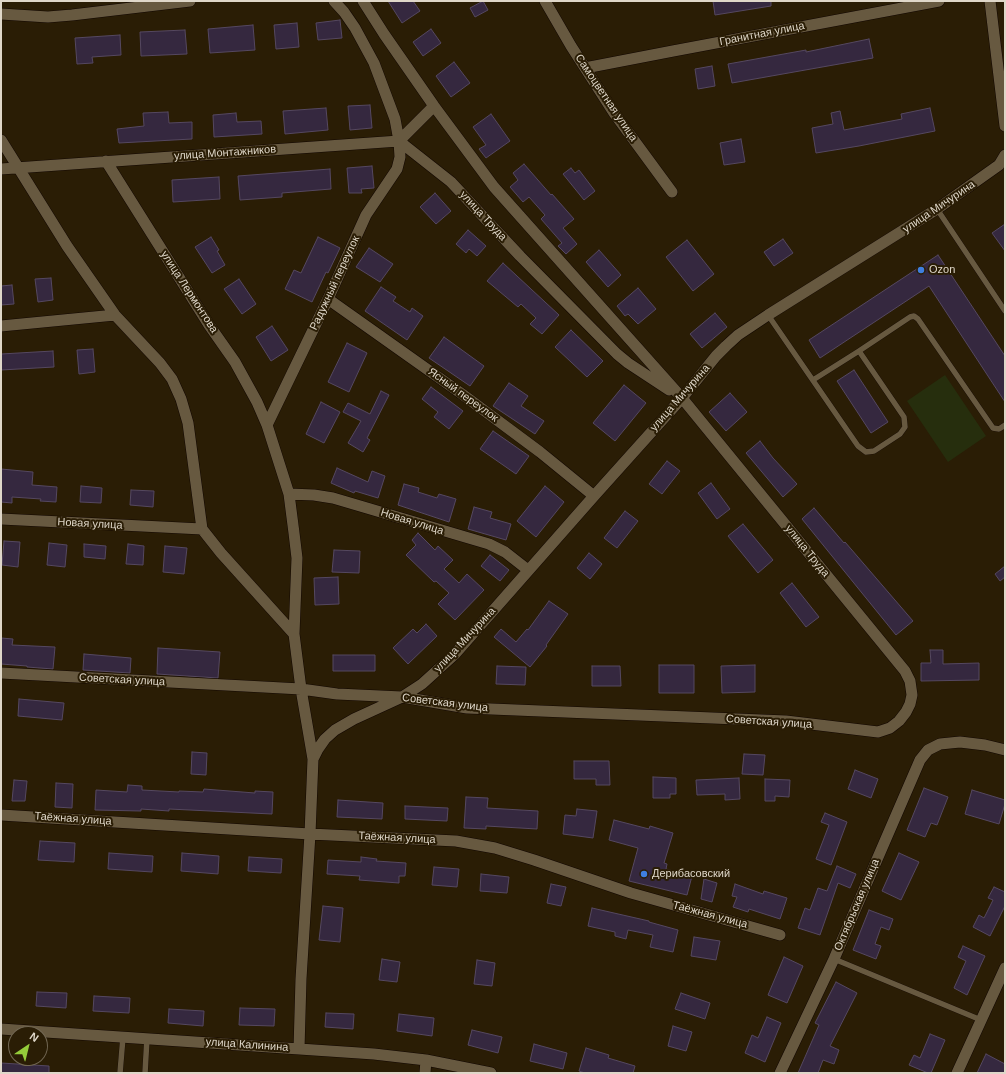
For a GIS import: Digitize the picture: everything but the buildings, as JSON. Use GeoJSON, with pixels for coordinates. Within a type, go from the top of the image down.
{"type":"FeatureCollection","features":[{"type":"Feature","properties":{"kind":"street"},"geometry":{"type":"LineString","coordinates":[[1,14],[48,17],[190,1]]}},
{"type":"Feature","properties":{"kind":"street"},"geometry":{"type":"LineString","coordinates":[[334,1],[344,12],[374,63],[395,119],[399,142]]}},
{"type":"Feature","properties":{"kind":"street","name":"улица Труда"},"geometry":{"type":"LineString","coordinates":[[362,1],[434,106],[494,187],[682,398],[905,671],[910,681],[912,695],[906,712]]}},
{"type":"Feature","properties":{"kind":"street","name":"Самоцветная улица"},"geometry":{"type":"LineString","coordinates":[[545,1],[614,113],[672,192]]}},
{"type":"Feature","properties":{"kind":"street","name":"Гранитная улица"},"geometry":{"type":"LineString","coordinates":[[585,68],[939,1]]}},
{"type":"Feature","properties":{"kind":"street"},"geometry":{"type":"LineString","coordinates":[[990,1],[1005,126]]}},
{"type":"Feature","properties":{"kind":"street"},"geometry":{"type":"LineString","coordinates":[[399,142],[434,106]]}},
{"type":"Feature","properties":{"kind":"street"},"geometry":{"type":"LineString","coordinates":[[1,140],[17,168],[68,246],[115,314],[160,363],[172,379],[181,399],[188,423],[202,529],[221,553],[294,634]]}},
{"type":"Feature","properties":{"kind":"street","name":"улица Монтажников"},"geometry":{"type":"LineString","coordinates":[[1,169],[399,142]]}},
{"type":"Feature","properties":{"kind":"street","name":"Радужный переулок"},"geometry":{"type":"LineString","coordinates":[[267,425],[328,299],[366,215],[397,168],[400,157],[399,142]]}},
{"type":"Feature","properties":{"kind":"street","name":"улица Труда"},"geometry":{"type":"LineString","coordinates":[[399,142],[451,182],[520,256],[617,354],[628,363],[682,398]]}},
{"type":"Feature","properties":{"kind":"street","name":"улица Мичурина"},"geometry":{"type":"LineString","coordinates":[[313,759],[321,744],[335,730],[354,719],[402,697],[422,684],[454,655],[682,398],[716,356],[738,335],[937,209],[996,168],[1005,155]]}},
{"type":"Feature","properties":{"kind":"street","name":"улица Лермонтова"},"geometry":{"type":"LineString","coordinates":[[106,162],[209,325],[235,362],[257,402],[267,425],[289,494],[296,558],[294,634],[301,689],[313,759],[301,979],[299,1049]]}},
{"type":"Feature","properties":{"kind":"street","name":"Ясный переулок"},"geometry":{"type":"LineString","coordinates":[[328,299],[462,394],[540,452],[594,496]]}},
{"type":"Feature","properties":{"kind":"street"},"geometry":{"type":"LineString","coordinates":[[1,326],[115,314]]}},
{"type":"Feature","properties":{"kind":"street","name":"Новая улица"},"geometry":{"type":"LineString","coordinates":[[289,494],[314,495],[333,498],[489,544],[505,552],[528,570]]}},
{"type":"Feature","properties":{"kind":"street","name":"Новая улица"},"geometry":{"type":"LineString","coordinates":[[1,519],[202,529]]}},
{"type":"Feature","properties":{"kind":"street","name":"Советская улица"},"geometry":{"type":"LineString","coordinates":[[1,673],[301,689],[337,694],[402,697],[468,708],[786,721],[878,732],[890,728],[899,721],[906,712]]}},
{"type":"Feature","properties":{"kind":"street","name":"Октябрьская улица"},"geometry":{"type":"LineString","coordinates":[[780,1073],[834,959],[920,760],[928,750],[940,744],[960,742],[985,745],[1005,750]]}},
{"type":"Feature","properties":{"kind":"street","name":"Таёжная улица"},"geometry":{"type":"LineString","coordinates":[[1,815],[310,834],[456,841],[495,848],[639,896],[780,935]]}},
{"type":"Feature","properties":{"kind":"street"},"geometry":{"type":"LineString","coordinates":[[957,1073],[1005,968]]}},
{"type":"Feature","properties":{"kind":"street","name":"улица Калинина"},"geometry":{"type":"LineString","coordinates":[[1,1028],[374,1054],[426,1060],[491,1073]]}},
{"type":"Feature","properties":{"kind":"street"},"geometry":{"type":"LineString","coordinates":[[425,1073],[426,1060]]}},
{"type":"Feature","properties":{"kind":"lane"},"geometry":{"type":"LineString","coordinates":[[937,209],[1005,311]]}},
{"type":"Feature","properties":{"kind":"lane"},"geometry":{"type":"LineString","coordinates":[[768,315],[858,446],[866,452],[874,451],[900,434],[905,427],[904,417],[859,351]]}},
{"type":"Feature","properties":{"kind":"lane"},"geometry":{"type":"LineString","coordinates":[[813,380],[910,317],[914,316],[918,319],[993,428],[999,429],[1005,425]]}},
{"type":"Feature","properties":{"kind":"lane"},"geometry":{"type":"LineString","coordinates":[[834,959],[981,1020]]}},
{"type":"Feature","properties":{"kind":"lane"},"geometry":{"type":"LineString","coordinates":[[120,1073],[123,1037]]}},
{"type":"Feature","properties":{"kind":"lane"},"geometry":{"type":"LineString","coordinates":[[145,1073],[147,1038]]}},
{"type":"Feature","properties":{"kind":"green space"},"geometry":{"type":"Polygon","coordinates":[[[945,375],[986,436],[948,462],[907,401],[945,375]]]}},
{"type":"Feature","properties":{"kind":"place","name":"Ozon"},"geometry":{"type":"Point","coordinates":[921,270]}},
{"type":"Feature","properties":{"kind":"place","name":"Дерибасовский"},"geometry":{"type":"Point","coordinates":[644,874]}}]}
